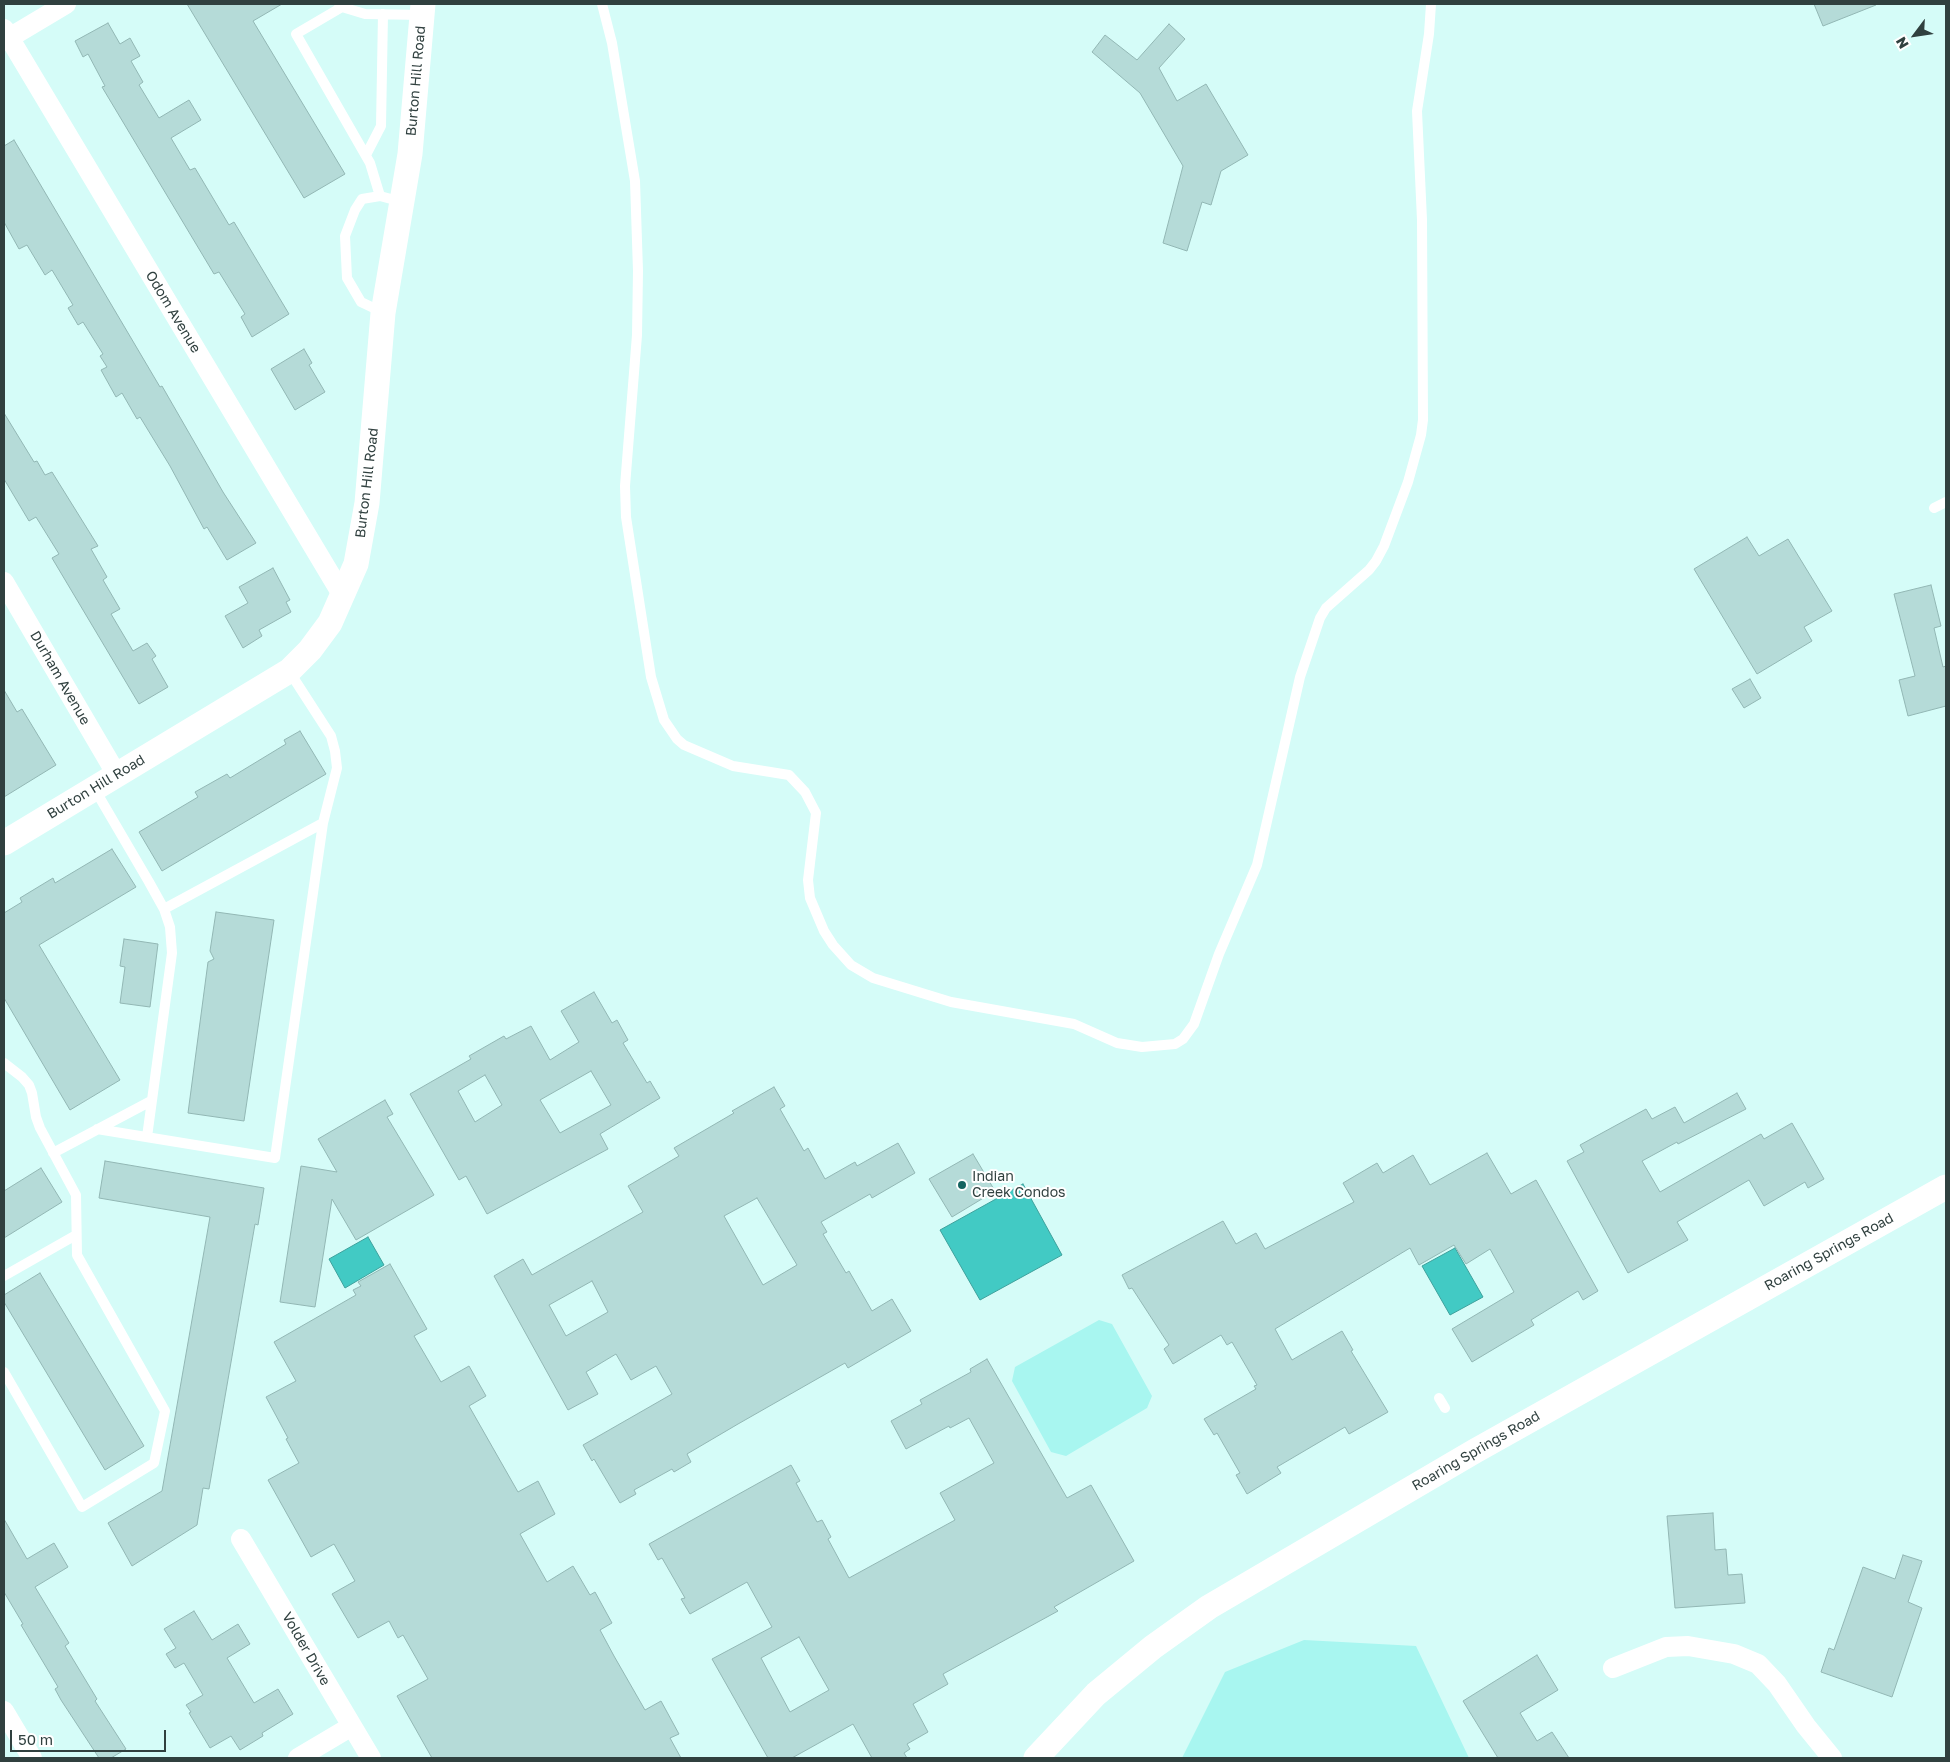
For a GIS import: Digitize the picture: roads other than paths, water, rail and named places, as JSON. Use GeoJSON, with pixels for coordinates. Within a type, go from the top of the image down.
{"type":"FeatureCollection","features":[{"type":"Feature","properties":{"kind":"street"},"geometry":{"type":"LineString","coordinates":[[6,36],[66,4]]}},
{"type":"Feature","properties":{"kind":"street","name":"Burton Hill Road"},"geometry":{"type":"LineString","coordinates":[[4,843],[289,671],[310,650],[330,623],[356,564],[367,503],[391,199],[410,154],[422,9]]}},
{"type":"Feature","properties":{"kind":"street","name":"Odom Avenue"},"geometry":{"type":"LineString","coordinates":[[6,36],[343,596]]}},
{"type":"Feature","properties":{"kind":"street","name":"Durham Avenue"},"geometry":{"type":"LineString","coordinates":[[4,582],[117,775]]}},
{"type":"Feature","properties":{"kind":"street","name":"Roaring Springs Road"},"geometry":{"type":"LineString","coordinates":[[1036,1758],[1096,1694],[1153,1647],[1209,1607],[1475,1451],[1946,1187]]}},
{"type":"Feature","properties":{"kind":"street","name":"Volder Drive"},"geometry":{"type":"LineString","coordinates":[[241,1539],[371,1758]]}},
{"type":"Feature","properties":{"kind":"street"},"geometry":{"type":"LineString","coordinates":[[1613,1668],[1666,1647],[1688,1646],[1742,1657],[1758,1664],[1777,1684],[1806,1726],[1832,1758]]}},
{"type":"Feature","properties":{"kind":"street"},"geometry":{"type":"LineString","coordinates":[[4,1710],[32,1758]]}},
{"type":"Feature","properties":{"kind":"street"},"geometry":{"type":"LineString","coordinates":[[298,1758],[352,1726]]}},
{"type":"Feature","properties":{"kind":"lane"},"geometry":{"type":"LineString","coordinates":[[602,4],[612,43],[634,180],[638,271],[637,335],[625,486],[626,517],[651,677],[664,720],[677,739],[684,745],[733,766],[789,775],[805,792],[816,813],[808,880],[810,898],[824,931],[833,945],[851,965],[873,978],[950,1002],[1074,1024],[1117,1043],[1142,1046],[1176,1044],[1183,1040],[1194,1024],[1219,954],[1257,865],[1300,677],[1320,618],[1326,608],[1369,570],[1376,561],[1384,546],[1408,482],[1421,435],[1423,420],[1422,220],[1417,111],[1429,34],[1430,4]]}},
{"type":"Feature","properties":{"kind":"lane"},"geometry":{"type":"LineString","coordinates":[[391,199],[296,34],[341,5],[365,14],[383,14],[422,9]]}},
{"type":"Feature","properties":{"kind":"lane"},"geometry":{"type":"LineString","coordinates":[[366,155],[381,126],[383,14]]}},
{"type":"Feature","properties":{"kind":"lane"},"geometry":{"type":"LineString","coordinates":[[383,313],[361,302],[347,278],[345,236],[354,210],[362,199],[391,199]]}},
{"type":"Feature","properties":{"kind":"lane"},"geometry":{"type":"LineString","coordinates":[[1934,508],[1946,502]]}},
{"type":"Feature","properties":{"kind":"lane"},"geometry":{"type":"LineString","coordinates":[[97,1129],[275,1158],[323,823],[336,768],[335,751],[331,736],[289,671]]}},
{"type":"Feature","properties":{"kind":"lane"},"geometry":{"type":"LineString","coordinates":[[94,788],[164,909],[170,927],[172,953],[146,1137]]}},
{"type":"Feature","properties":{"kind":"lane"},"geometry":{"type":"LineString","coordinates":[[164,909],[323,823]]}},
{"type":"Feature","properties":{"kind":"lane"},"geometry":{"type":"LineString","coordinates":[[4,1063],[22,1076],[28,1085],[32,1093],[36,1117],[76,1195],[77,1255],[165,1411],[154,1463],[82,1507],[4,1372]]}},
{"type":"Feature","properties":{"kind":"lane"},"geometry":{"type":"LineString","coordinates":[[53,1153],[151,1101]]}},
{"type":"Feature","properties":{"kind":"lane"},"geometry":{"type":"LineString","coordinates":[[4,1276],[76,1235]]}},
{"type":"Feature","properties":{"kind":"lane"},"geometry":{"type":"LineString","coordinates":[[1439,1398],[1445,1408]]}},
{"type":"Feature","properties":{"kind":"place","name":"Indian Creek Condos"},"geometry":{"type":"Point","coordinates":[962,1185]}}]}
